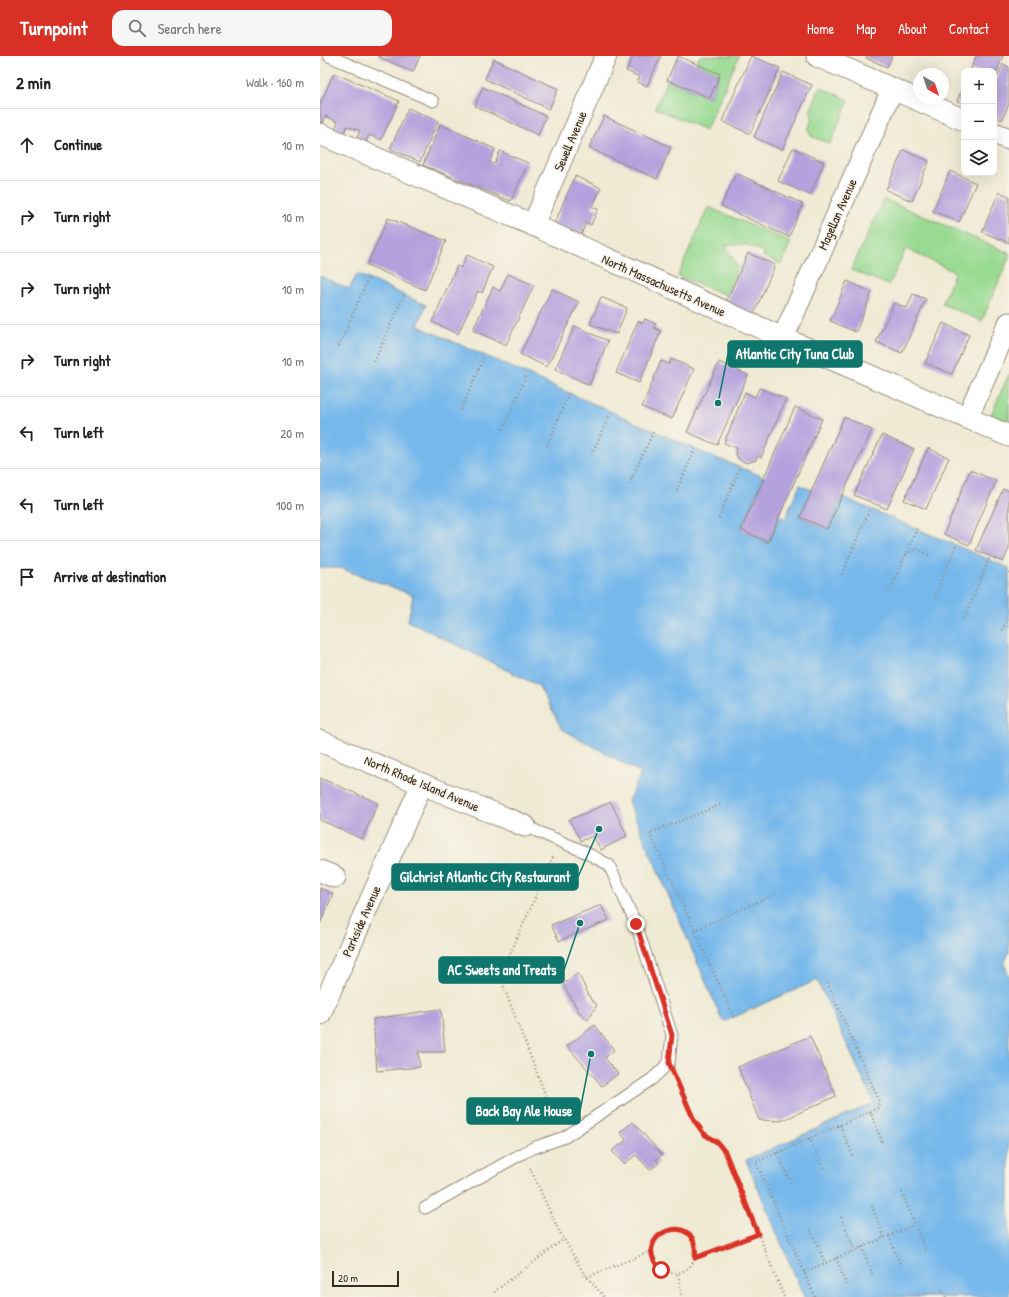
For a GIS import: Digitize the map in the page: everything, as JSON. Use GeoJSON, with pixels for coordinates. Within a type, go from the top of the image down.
{"type":"FeatureCollection","features":[{"type":"Feature","properties":{"kind":"street","name":"Sewell Avenue"},"geometry":{"type":"LineString","coordinates":[[533,225],[606,56]]}},
{"type":"Feature","properties":{"kind":"street"},"geometry":{"type":"LineString","coordinates":[[817,56],[892,90],[961,119]]}},
{"type":"Feature","properties":{"kind":"street","name":"Magellan Avenue"},"geometry":{"type":"LineString","coordinates":[[783,338],[892,90]]}},
{"type":"Feature","properties":{"kind":"street","name":"North Massachusetts Avenue"},"geometry":{"type":"LineString","coordinates":[[320,134],[533,225],[783,338],[1009,436]]}},
{"type":"Feature","properties":{"kind":"street"},"geometry":{"type":"LineString","coordinates":[[997,134],[1009,139]]}},
{"type":"Feature","properties":{"kind":"street"},"geometry":{"type":"LineString","coordinates":[[967,418],[1009,323]]}},
{"type":"Feature","properties":{"kind":"street","name":"North Rhode Island Avenue"},"geometry":{"type":"LineString","coordinates":[[320,741],[525,826]]}},
{"type":"Feature","properties":{"kind":"street","name":"Parkside Avenue"},"geometry":{"type":"LineString","coordinates":[[320,1014],[422,784]]}},
{"type":"Feature","properties":{"kind":"lane"},"geometry":{"type":"LineString","coordinates":[[329,56],[433,101]]}},
{"type":"Feature","properties":{"kind":"lane"},"geometry":{"type":"LineString","coordinates":[[425,1208],[523,1153],[565,1137],[652,1079],[669,1063],[672,1035],[636,924],[609,865],[525,826]]}},
{"type":"Feature","properties":{"kind":"path"},"geometry":{"type":"LineString","coordinates":[[339,346],[368,279]]}},
{"type":"Feature","properties":{"kind":"path"},"geometry":{"type":"LineString","coordinates":[[374,362],[404,295]]}},
{"type":"Feature","properties":{"kind":"path"},"geometry":{"type":"LineString","coordinates":[[461,410],[485,355]]}},
{"type":"Feature","properties":{"kind":"path"},"geometry":{"type":"LineString","coordinates":[[503,429],[527,374]]}},
{"type":"Feature","properties":{"kind":"path"},"geometry":{"type":"LineString","coordinates":[[547,446],[569,392]]}},
{"type":"Feature","properties":{"kind":"path"},"geometry":{"type":"LineString","coordinates":[[592,454],[610,414]]}},
{"type":"Feature","properties":{"kind":"path"},"geometry":{"type":"LineString","coordinates":[[629,484],[654,430]]}},
{"type":"Feature","properties":{"kind":"path"},"geometry":{"type":"LineString","coordinates":[[677,490],[695,449]]}},
{"type":"Feature","properties":{"kind":"path"},"geometry":{"type":"LineString","coordinates":[[719,518],[740,467]]}},
{"type":"Feature","properties":{"kind":"path"},"geometry":{"type":"LineString","coordinates":[[842,574],[870,509]]}},
{"type":"Feature","properties":{"kind":"path"},"geometry":{"type":"LineString","coordinates":[[889,592],[917,529]]}},
{"type":"Feature","properties":{"kind":"path"},"geometry":{"type":"LineString","coordinates":[[934,599],[956,545]]}},
{"type":"Feature","properties":{"kind":"path"},"geometry":{"type":"LineString","coordinates":[[906,554],[916,550],[929,555]]}},
{"type":"Feature","properties":{"kind":"path"},"geometry":{"type":"LineString","coordinates":[[964,619],[989,559]]}},
{"type":"Feature","properties":{"kind":"path"},"geometry":{"type":"LineString","coordinates":[[1002,630],[1009,616]]}},
{"type":"Feature","properties":{"kind":"path"},"geometry":{"type":"LineString","coordinates":[[720,805],[650,833],[734,1017]]}},
{"type":"Feature","properties":{"kind":"path"},"geometry":{"type":"LineString","coordinates":[[560,841],[503,970],[503,985],[545,1094],[565,1137]]}},
{"type":"Feature","properties":{"kind":"path"},"geometry":{"type":"LineString","coordinates":[[694,930],[776,894]]}},
{"type":"Feature","properties":{"kind":"path"},"geometry":{"type":"LineString","coordinates":[[815,1297],[756,1162],[878,1108],[879,1101],[827,982]]}},
{"type":"Feature","properties":{"kind":"path"},"geometry":{"type":"LineString","coordinates":[[669,1063],[694,1120],[704,1134],[717,1142],[725,1152],[784,1297]]}},
{"type":"Feature","properties":{"kind":"path"},"geometry":{"type":"LineString","coordinates":[[870,1111],[884,1144]]}},
{"type":"Feature","properties":{"kind":"path"},"geometry":{"type":"LineString","coordinates":[[840,1125],[853,1157]]}},
{"type":"Feature","properties":{"kind":"path"},"geometry":{"type":"LineString","coordinates":[[809,1138],[824,1170]]}},
{"type":"Feature","properties":{"kind":"path"},"geometry":{"type":"LineString","coordinates":[[777,1152],[792,1185]]}},
{"type":"Feature","properties":{"kind":"path"},"geometry":{"type":"LineString","coordinates":[[523,1153],[564,1238],[587,1277],[604,1297]]}},
{"type":"Feature","properties":{"kind":"path"},"geometry":{"type":"LineString","coordinates":[[902,1192],[926,1252]]}},
{"type":"Feature","properties":{"kind":"path"},"geometry":{"type":"LineString","coordinates":[[872,1206],[884,1238]]}},
{"type":"Feature","properties":{"kind":"path"},"geometry":{"type":"LineString","coordinates":[[841,1217],[855,1250]]}},
{"type":"Feature","properties":{"kind":"path"},"geometry":{"type":"LineString","coordinates":[[804,1272],[914,1225]]}},
{"type":"Feature","properties":{"kind":"path"},"geometry":{"type":"LineString","coordinates":[[674,1229],[682,1230],[692,1238],[696,1249],[695,1258],[686,1270],[678,1274],[666,1273],[661,1270],[653,1259],[652,1251],[655,1240],[659,1235],[674,1229]]}},
{"type":"Feature","properties":{"kind":"path"},"geometry":{"type":"LineString","coordinates":[[811,1230],[825,1263]]}},
{"type":"Feature","properties":{"kind":"path"},"geometry":{"type":"LineString","coordinates":[[695,1258],[758,1234]]}},
{"type":"Feature","properties":{"kind":"path"},"geometry":{"type":"LineString","coordinates":[[889,1236],[900,1264]]}},
{"type":"Feature","properties":{"kind":"path"},"geometry":{"type":"LineString","coordinates":[[494,1292],[564,1238]]}},
{"type":"Feature","properties":{"kind":"path"},"geometry":{"type":"LineString","coordinates":[[862,1247],[873,1276]]}},
{"type":"Feature","properties":{"kind":"path"},"geometry":{"type":"LineString","coordinates":[[587,1277],[652,1251]]}},
{"type":"Feature","properties":{"kind":"path"},"geometry":{"type":"LineString","coordinates":[[836,1258],[847,1286]]}},
{"type":"Feature","properties":{"kind":"path"},"geometry":{"type":"LineString","coordinates":[[678,1274],[682,1297]]}},
{"type":"Feature","properties":{"kind":"path"},"geometry":{"type":"LineString","coordinates":[[942,1289],[946,1297]]}},
{"type":"Feature","properties":{"kind":"green space"},"geometry":{"type":"Polygon","coordinates":[[[700,56],[739,56],[706,130],[655,108],[667,80],[710,98],[720,74],[696,64],[700,56]]]}},
{"type":"Feature","properties":{"kind":"green space"},"geometry":{"type":"Polygon","coordinates":[[[820,87],[849,100],[830,144],[811,136],[808,130],[812,119],[812,114],[810,112],[820,87]]]}},
{"type":"Feature","properties":{"kind":"green space"},"geometry":{"type":"Polygon","coordinates":[[[884,199],[1009,253],[1009,257],[982,321],[942,304],[955,272],[906,249],[889,285],[851,270],[884,199]]]}},
{"type":"Feature","properties":{"kind":"green space"},"geometry":{"type":"Polygon","coordinates":[[[708,207],[791,242],[781,264],[763,256],[764,252],[747,245],[725,245],[738,267],[726,295],[678,276],[708,207]]]}},
{"type":"Feature","properties":{"kind":"green space"},"geometry":{"type":"Polygon","coordinates":[[[1009,374],[1009,422],[991,415],[1009,374]]]}},
{"type":"Feature","properties":{"kind":"water"},"geometry":{"type":"Polygon","coordinates":[[[357,274],[426,305],[418,326],[704,453],[764,477],[741,530],[768,542],[780,516],[785,519],[800,485],[812,490],[800,517],[827,529],[842,497],[1009,568],[1009,952],[1004,964],[1009,975],[1009,1297],[804,1297],[746,1160],[874,1103],[817,980],[723,1022],[628,801],[641,773],[562,729],[539,686],[408,621],[413,595],[340,568],[320,568],[320,276],[349,289],[357,274]]]}},
{"type":"Feature","properties":{"kind":"building"},"geometry":{"type":"Polygon","coordinates":[[[377,56],[420,56],[413,72],[377,56]]]}},
{"type":"Feature","properties":{"kind":"building"},"geometry":{"type":"Polygon","coordinates":[[[633,56],[661,56],[647,86],[637,82],[640,77],[626,71],[633,56]]]}},
{"type":"Feature","properties":{"kind":"building"},"geometry":{"type":"Polygon","coordinates":[[[678,56],[720,74],[710,98],[667,80],[678,56]]]}},
{"type":"Feature","properties":{"kind":"building"},"geometry":{"type":"Polygon","coordinates":[[[751,56],[780,68],[750,134],[722,121],[751,56]]]}},
{"type":"Feature","properties":{"kind":"building"},"geometry":{"type":"Polygon","coordinates":[[[867,56],[892,56],[887,67],[866,58],[867,56]]]}},
{"type":"Feature","properties":{"kind":"building"},"geometry":{"type":"Polygon","coordinates":[[[976,56],[1003,56],[997,70],[997,68],[971,68],[976,56]]]}},
{"type":"Feature","properties":{"kind":"building"},"geometry":{"type":"Polygon","coordinates":[[[494,59],[558,89],[549,109],[485,79],[494,59]]]}},
{"type":"Feature","properties":{"kind":"building"},"geometry":{"type":"Polygon","coordinates":[[[1003,64],[1009,67],[1009,104],[1002,120],[997,118],[997,77],[1003,64]]]}},
{"type":"Feature","properties":{"kind":"building"},"geometry":{"type":"Polygon","coordinates":[[[783,72],[812,85],[782,150],[754,137],[783,72]]]}},
{"type":"Feature","properties":{"kind":"building"},"geometry":{"type":"Polygon","coordinates":[[[334,73],[399,101],[381,140],[369,135],[366,142],[357,138],[360,131],[347,126],[344,133],[335,129],[338,122],[326,116],[323,123],[320,122],[320,104],[334,73]]]}},
{"type":"Feature","properties":{"kind":"building"},"geometry":{"type":"Polygon","coordinates":[[[483,87],[546,116],[538,135],[475,106],[483,87]]]}},
{"type":"Feature","properties":{"kind":"building"},"geometry":{"type":"Polygon","coordinates":[[[961,91],[961,103],[957,101],[961,91]]]}},
{"type":"Feature","properties":{"kind":"building"},"geometry":{"type":"Polygon","coordinates":[[[408,108],[438,121],[420,162],[390,149],[408,108]]]}},
{"type":"Feature","properties":{"kind":"building"},"geometry":{"type":"Polygon","coordinates":[[[604,116],[671,147],[657,179],[589,148],[604,116]]]}},
{"type":"Feature","properties":{"kind":"building"},"geometry":{"type":"Polygon","coordinates":[[[440,124],[495,149],[490,161],[492,164],[495,163],[500,151],[528,163],[511,201],[423,165],[440,124]]]}},
{"type":"Feature","properties":{"kind":"building"},"geometry":{"type":"Polygon","coordinates":[[[793,148],[824,162],[810,195],[778,181],[793,148]]]}},
{"type":"Feature","properties":{"kind":"building"},"geometry":{"type":"Polygon","coordinates":[[[903,150],[929,161],[912,201],[886,190],[903,150]]]}},
{"type":"Feature","properties":{"kind":"building"},"geometry":{"type":"Polygon","coordinates":[[[950,171],[976,183],[959,222],[933,211],[950,171]]]}},
{"type":"Feature","properties":{"kind":"building"},"geometry":{"type":"Polygon","coordinates":[[[736,173],[803,204],[789,237],[721,206],[736,173]]]}},
{"type":"Feature","properties":{"kind":"building"},"geometry":{"type":"Polygon","coordinates":[[[575,176],[601,188],[592,207],[598,209],[591,225],[586,222],[580,238],[553,227],[575,176]]]}},
{"type":"Feature","properties":{"kind":"building"},"geometry":{"type":"Polygon","coordinates":[[[999,192],[1009,196],[1009,243],[982,232],[999,192]]]}},
{"type":"Feature","properties":{"kind":"building"},"geometry":{"type":"Polygon","coordinates":[[[388,218],[446,241],[425,290],[367,265],[388,218]]]}},
{"type":"Feature","properties":{"kind":"building"},"geometry":{"type":"Polygon","coordinates":[[[748,253],[775,265],[754,314],[726,302],[748,253]]]}},
{"type":"Feature","properties":{"kind":"building"},"geometry":{"type":"Polygon","coordinates":[[[467,255],[493,267],[482,293],[478,291],[458,334],[432,322],[457,266],[461,268],[467,255]]]}},
{"type":"Feature","properties":{"kind":"building"},"geometry":{"type":"Polygon","coordinates":[[[508,274],[534,285],[506,345],[473,330],[493,287],[500,291],[508,274]]]}},
{"type":"Feature","properties":{"kind":"building"},"geometry":{"type":"Polygon","coordinates":[[[847,281],[872,292],[856,332],[830,321],[847,281]]]}},
{"type":"Feature","properties":{"kind":"building"},"geometry":{"type":"Polygon","coordinates":[[[552,289],[579,302],[547,367],[520,354],[552,289]]]}},
{"type":"Feature","properties":{"kind":"building"},"geometry":{"type":"Polygon","coordinates":[[[913,294],[926,299],[902,353],[876,342],[894,303],[907,308],[913,294]]]}},
{"type":"Feature","properties":{"kind":"building"},"geometry":{"type":"Polygon","coordinates":[[[601,297],[627,308],[617,334],[590,324],[601,297]]]}},
{"type":"Feature","properties":{"kind":"building"},"geometry":{"type":"Polygon","coordinates":[[[645,319],[656,324],[654,328],[661,331],[639,383],[616,373],[638,321],[643,323],[645,319]]]}},
{"type":"Feature","properties":{"kind":"building"},"geometry":{"type":"Polygon","coordinates":[[[943,323],[969,335],[952,374],[925,363],[943,323]]]}},
{"type":"Feature","properties":{"kind":"building"},"geometry":{"type":"Polygon","coordinates":[[[575,326],[608,341],[589,385],[555,369],[575,326]]]}},
{"type":"Feature","properties":{"kind":"building"},"geometry":{"type":"Polygon","coordinates":[[[671,359],[694,369],[672,419],[642,407],[661,361],[669,364],[671,359]]]}},
{"type":"Feature","properties":{"kind":"building"},"geometry":{"type":"Polygon","coordinates":[[[719,362],[748,375],[717,445],[687,432],[719,362]]]}},
{"type":"Feature","properties":{"kind":"building"},"geometry":{"type":"Polygon","coordinates":[[[759,388],[786,399],[761,458],[757,456],[756,460],[747,463],[739,460],[735,453],[737,448],[724,443],[745,392],[755,397],[759,388]]]}},
{"type":"Feature","properties":{"kind":"building"},"geometry":{"type":"Polygon","coordinates":[[[795,407],[822,419],[768,542],[741,530],[795,407]]]}},
{"type":"Feature","properties":{"kind":"building"},"geometry":{"type":"Polygon","coordinates":[[[844,417],[872,430],[827,529],[800,517],[844,417]]]}},
{"type":"Feature","properties":{"kind":"building"},"geometry":{"type":"Polygon","coordinates":[[[882,435],[914,449],[887,509],[854,495],[882,435]]]}},
{"type":"Feature","properties":{"kind":"building"},"geometry":{"type":"Polygon","coordinates":[[[928,448],[949,458],[926,509],[904,500],[928,448]]]}},
{"type":"Feature","properties":{"kind":"building"},"geometry":{"type":"Polygon","coordinates":[[[970,470],[996,481],[969,545],[944,534],[970,470]]]}},
{"type":"Feature","properties":{"kind":"building"},"geometry":{"type":"Polygon","coordinates":[[[1003,489],[1009,491],[1009,549],[1003,562],[976,550],[1003,489]]]}},
{"type":"Feature","properties":{"kind":"building"},"geometry":{"type":"Polygon","coordinates":[[[320,778],[378,803],[362,839],[320,820],[320,778]]]}},
{"type":"Feature","properties":{"kind":"building"},"geometry":{"type":"Polygon","coordinates":[[[611,802],[627,836],[601,850],[593,836],[581,841],[569,820],[611,802]]]}},
{"type":"Feature","properties":{"kind":"building"},"geometry":{"type":"Polygon","coordinates":[[[320,888],[333,894],[320,924],[320,888]]]}},
{"type":"Feature","properties":{"kind":"building"},"geometry":{"type":"Polygon","coordinates":[[[601,905],[609,920],[559,941],[551,925],[601,905]]]}},
{"type":"Feature","properties":{"kind":"building"},"geometry":{"type":"Polygon","coordinates":[[[578,973],[591,1000],[597,1005],[588,1020],[579,1012],[563,984],[578,973]]]}},
{"type":"Feature","properties":{"kind":"building"},"geometry":{"type":"Polygon","coordinates":[[[441,1009],[445,1052],[418,1052],[420,1067],[377,1071],[373,1019],[441,1009]]]}},
{"type":"Feature","properties":{"kind":"building"},"geometry":{"type":"Polygon","coordinates":[[[595,1025],[614,1050],[605,1058],[618,1074],[602,1086],[567,1046],[595,1025]]]}},
{"type":"Feature","properties":{"kind":"building"},"geometry":{"type":"Polygon","coordinates":[[[810,1036],[836,1096],[781,1121],[759,1120],[738,1067],[810,1036]]]}},
{"type":"Feature","properties":{"kind":"building"},"geometry":{"type":"Polygon","coordinates":[[[633,1122],[662,1155],[656,1159],[659,1163],[650,1170],[636,1155],[624,1164],[612,1151],[626,1140],[620,1132],[633,1122]]]}},
{"type":"Feature","properties":{"kind":"place","name":"Atlantic City Tuna Club"},"geometry":{"type":"Point","coordinates":[718,403]}},
{"type":"Feature","properties":{"kind":"place","name":"Gilchrist Atlantic City Restaurant"},"geometry":{"type":"Point","coordinates":[599,829]}},
{"type":"Feature","properties":{"kind":"place","name":"AC Sweets and Treats"},"geometry":{"type":"Point","coordinates":[580,923]}},
{"type":"Feature","properties":{"kind":"place","name":"Back Bay Ale House"},"geometry":{"type":"Point","coordinates":[591,1054]}},
{"type":"Feature","properties":{"kind":"route"},"geometry":{"type":"LineString","coordinates":[[636,924],[672,1035],[669,1063],[694,1120],[704,1134],[717,1142],[725,1152],[758,1234],[695,1258],[696,1249],[692,1238],[682,1230],[674,1229],[666,1231],[659,1235],[652,1247],[653,1259],[655,1264],[661,1270]]}}]}
